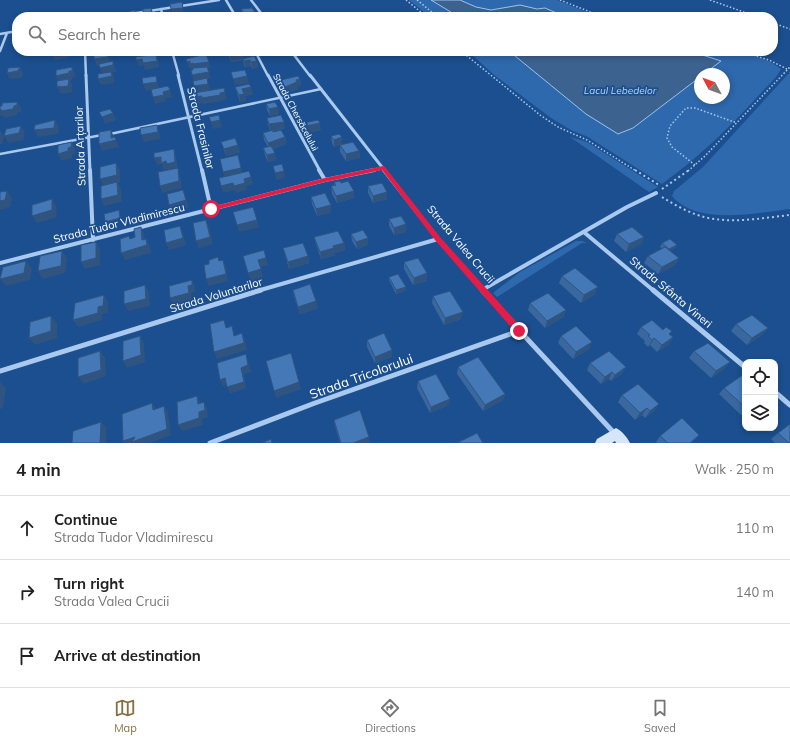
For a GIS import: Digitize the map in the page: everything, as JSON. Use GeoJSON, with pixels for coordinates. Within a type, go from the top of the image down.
{"type":"FeatureCollection","features":[{"type":"Feature","properties":{"kind":"street"},"geometry":{"type":"LineString","coordinates":[[142,12],[219,0]]}},
{"type":"Feature","properties":{"kind":"street"},"geometry":{"type":"LineString","coordinates":[[226,0],[233,12]]}},
{"type":"Feature","properties":{"kind":"street"},"geometry":{"type":"LineString","coordinates":[[251,0],[260,12]]}},
{"type":"Feature","properties":{"kind":"street"},"geometry":{"type":"LineString","coordinates":[[0,34],[12,32]]}},
{"type":"Feature","properties":{"kind":"street"},"geometry":{"type":"LineString","coordinates":[[0,52],[7,33]]}},
{"type":"Feature","properties":{"kind":"street","name":"Strada Arțarilor"},"geometry":{"type":"LineString","coordinates":[[84,56],[93,240]]}},
{"type":"Feature","properties":{"kind":"street","name":"Strada Frasinilor"},"geometry":{"type":"LineString","coordinates":[[173,56],[190,117],[211,209]]}},
{"type":"Feature","properties":{"kind":"street","name":"Strada Chersăcelului"},"geometry":{"type":"LineString","coordinates":[[258,56],[325,180]]}},
{"type":"Feature","properties":{"kind":"street","name":"Strada Valea Crucii"},"geometry":{"type":"LineString","coordinates":[[295,56],[438,239],[519,331],[624,443]]}},
{"type":"Feature","properties":{"kind":"street","name":"Strada Tudor Vladimirescu"},"geometry":{"type":"LineString","coordinates":[[0,263],[325,180],[383,168]]}},
{"type":"Feature","properties":{"kind":"street"},"geometry":{"type":"LineString","coordinates":[[482,290],[656,193]]}},
{"type":"Feature","properties":{"kind":"street","name":"Strada Sfânta Vineri"},"geometry":{"type":"LineString","coordinates":[[585,233],[742,364]]}},
{"type":"Feature","properties":{"kind":"street","name":"Strada Voluntarilor"},"geometry":{"type":"LineString","coordinates":[[0,371],[287,282],[438,239]]}},
{"type":"Feature","properties":{"kind":"street","name":"Strada Tricolorului"},"geometry":{"type":"LineString","coordinates":[[210,443],[519,331]]}},
{"type":"Feature","properties":{"kind":"street"},"geometry":{"type":"LineString","coordinates":[[778,395],[790,405]]}},
{"type":"Feature","properties":{"kind":"street"},"geometry":{"type":"LineString","coordinates":[[601,443],[616,434]]}},
{"type":"Feature","properties":{"kind":"lane"},"geometry":{"type":"LineString","coordinates":[[0,154],[88,138],[321,89]]}},
{"type":"Feature","properties":{"kind":"path"},"geometry":{"type":"LineString","coordinates":[[406,0],[421,12]]}},
{"type":"Feature","properties":{"kind":"path"},"geometry":{"type":"LineString","coordinates":[[417,0],[432,12]]}},
{"type":"Feature","properties":{"kind":"path"},"geometry":{"type":"LineString","coordinates":[[560,0],[590,12]]}},
{"type":"Feature","properties":{"kind":"path"},"geometry":{"type":"LineString","coordinates":[[710,0],[744,12]]}},
{"type":"Feature","properties":{"kind":"path"},"geometry":{"type":"LineString","coordinates":[[778,25],[790,29]]}},
{"type":"Feature","properties":{"kind":"path"},"geometry":{"type":"LineString","coordinates":[[468,56],[540,115],[558,127],[588,140],[664,188]]}},
{"type":"Feature","properties":{"kind":"path"},"geometry":{"type":"LineString","coordinates":[[756,56],[789,68],[737,123],[695,164],[682,176],[656,193],[680,208],[705,218],[737,219],[790,214]]}},
{"type":"Feature","properties":{"kind":"path"},"geometry":{"type":"LineString","coordinates":[[695,164],[674,148],[667,139],[667,133],[670,127],[686,108],[695,108],[737,123]]}},
{"type":"Feature","properties":{"kind":"shaded area"},"geometry":{"type":"Polygon","coordinates":[[[409,0],[431,0],[451,12],[424,12],[409,0]]]}},
{"type":"Feature","properties":{"kind":"shaded area"},"geometry":{"type":"Polygon","coordinates":[[[460,0],[557,0],[587,12],[554,12],[545,8],[508,12],[468,12],[476,7],[460,0]]]}},
{"type":"Feature","properties":{"kind":"shaded area"},"geometry":{"type":"Polygon","coordinates":[[[473,56],[515,56],[586,114],[618,134],[633,128],[694,82],[694,104],[730,104],[730,68],[712,68],[721,61],[706,56],[756,56],[771,62],[781,69],[771,83],[725,131],[688,164],[662,184],[588,137],[571,130],[551,118],[493,74],[473,56]]]}},
{"type":"Feature","properties":{"kind":"shaded area"},"geometry":{"type":"Polygon","coordinates":[[[790,72],[790,209],[744,215],[711,214],[696,211],[683,205],[672,196],[674,191],[703,167],[790,72]]]}},
{"type":"Feature","properties":{"kind":"shaded area"},"geometry":{"type":"Polygon","coordinates":[[[570,137],[587,142],[658,187],[649,192],[570,137]]]}},
{"type":"Feature","properties":{"kind":"shaded area"},"geometry":{"type":"Polygon","coordinates":[[[576,241],[587,243],[582,243],[497,297],[493,293],[520,272],[576,241]]]}},
{"type":"Feature","properties":{"kind":"water"},"geometry":{"type":"Polygon","coordinates":[[[431,0],[460,0],[476,7],[491,10],[520,5],[537,9],[545,8],[554,12],[451,12],[431,0]]]}},
{"type":"Feature","properties":{"kind":"water","name":"Lacul Lebedelor"},"geometry":{"type":"Polygon","coordinates":[[[515,56],[706,56],[721,61],[712,68],[694,68],[694,82],[633,128],[618,134],[586,114],[515,56]]]}},
{"type":"Feature","properties":{"kind":"building"},"geometry":{"type":"Polygon","coordinates":[[[182,2],[183,8],[171,9],[170,4],[182,2]]]}},
{"type":"Feature","properties":{"kind":"building"},"geometry":{"type":"Polygon","coordinates":[[[151,8],[152,12],[143,12],[143,9],[151,8]]]}},
{"type":"Feature","properties":{"kind":"building"},"geometry":{"type":"Polygon","coordinates":[[[252,8],[255,12],[243,12],[241,9],[252,8]]]}},
{"type":"Feature","properties":{"kind":"building"},"geometry":{"type":"Polygon","coordinates":[[[94,56],[108,57],[94,59],[94,56]]]}},
{"type":"Feature","properties":{"kind":"building"},"geometry":{"type":"Polygon","coordinates":[[[156,56],[157,61],[143,63],[142,59],[136,60],[136,57],[156,56]]]}},
{"type":"Feature","properties":{"kind":"building"},"geometry":{"type":"Polygon","coordinates":[[[198,56],[207,56],[209,62],[190,64],[190,61],[187,62],[186,59],[198,56]]]}},
{"type":"Feature","properties":{"kind":"building"},"geometry":{"type":"Polygon","coordinates":[[[254,56],[257,61],[244,61],[243,59],[254,56]]]}},
{"type":"Feature","properties":{"kind":"building"},"geometry":{"type":"Polygon","coordinates":[[[113,61],[113,65],[100,68],[99,64],[113,61]]]}},
{"type":"Feature","properties":{"kind":"building"},"geometry":{"type":"Polygon","coordinates":[[[20,67],[18,71],[7,73],[8,68],[20,67]]]}},
{"type":"Feature","properties":{"kind":"building"},"geometry":{"type":"Polygon","coordinates":[[[72,67],[72,71],[69,71],[69,73],[56,76],[56,70],[72,67]]]}},
{"type":"Feature","properties":{"kind":"building"},"geometry":{"type":"Polygon","coordinates":[[[207,67],[209,72],[192,75],[191,70],[193,70],[193,68],[207,67]]]}},
{"type":"Feature","properties":{"kind":"building"},"geometry":{"type":"Polygon","coordinates":[[[245,70],[247,76],[233,79],[231,72],[245,70]]]}},
{"type":"Feature","properties":{"kind":"building"},"geometry":{"type":"Polygon","coordinates":[[[111,72],[112,76],[98,79],[98,74],[111,72]]]}},
{"type":"Feature","properties":{"kind":"building"},"geometry":{"type":"Polygon","coordinates":[[[156,76],[157,82],[143,84],[142,78],[156,76]]]}},
{"type":"Feature","properties":{"kind":"building"},"geometry":{"type":"Polygon","coordinates":[[[298,76],[300,79],[296,80],[297,82],[285,87],[281,80],[298,76]]]}},
{"type":"Feature","properties":{"kind":"building"},"geometry":{"type":"Polygon","coordinates":[[[207,78],[208,84],[194,86],[193,81],[207,78]]]}},
{"type":"Feature","properties":{"kind":"building"},"geometry":{"type":"Polygon","coordinates":[[[69,79],[68,86],[57,87],[57,81],[69,79]]]}},
{"type":"Feature","properties":{"kind":"building"},"geometry":{"type":"Polygon","coordinates":[[[249,84],[251,87],[242,89],[244,94],[239,95],[235,87],[249,84]]]}},
{"type":"Feature","properties":{"kind":"building"},"geometry":{"type":"Polygon","coordinates":[[[168,86],[170,90],[163,92],[164,95],[153,97],[151,90],[168,86]]]}},
{"type":"Feature","properties":{"kind":"building"},"geometry":{"type":"Polygon","coordinates":[[[224,88],[225,92],[220,93],[220,95],[202,98],[202,96],[195,97],[194,93],[224,88]]]}},
{"type":"Feature","properties":{"kind":"building"},"geometry":{"type":"Polygon","coordinates":[[[17,102],[17,105],[14,106],[13,109],[1,111],[0,109],[2,103],[17,102]]]}},
{"type":"Feature","properties":{"kind":"building"},"geometry":{"type":"Polygon","coordinates":[[[275,102],[278,107],[269,109],[266,104],[275,102]]]}},
{"type":"Feature","properties":{"kind":"building"},"geometry":{"type":"Polygon","coordinates":[[[110,109],[113,113],[102,117],[99,112],[110,109]]]}},
{"type":"Feature","properties":{"kind":"building"},"geometry":{"type":"Polygon","coordinates":[[[219,115],[220,120],[211,122],[209,117],[219,115]]]}},
{"type":"Feature","properties":{"kind":"building"},"geometry":{"type":"Polygon","coordinates":[[[281,115],[284,122],[269,124],[267,118],[281,115]]]}},
{"type":"Feature","properties":{"kind":"building"},"geometry":{"type":"Polygon","coordinates":[[[55,120],[54,128],[34,130],[35,125],[55,120]]]}},
{"type":"Feature","properties":{"kind":"building"},"geometry":{"type":"Polygon","coordinates":[[[318,120],[320,123],[306,126],[304,123],[318,120]]]}},
{"type":"Feature","properties":{"kind":"building"},"geometry":{"type":"Polygon","coordinates":[[[157,125],[158,132],[141,135],[140,128],[157,125]]]}},
{"type":"Feature","properties":{"kind":"building"},"geometry":{"type":"Polygon","coordinates":[[[21,126],[19,133],[4,136],[6,129],[21,126]]]}},
{"type":"Feature","properties":{"kind":"building"},"geometry":{"type":"Polygon","coordinates":[[[111,130],[111,138],[115,137],[116,140],[99,144],[99,132],[111,130]]]}},
{"type":"Feature","properties":{"kind":"building"},"geometry":{"type":"Polygon","coordinates":[[[273,130],[273,132],[281,130],[285,137],[268,143],[263,133],[273,130]]]}},
{"type":"Feature","properties":{"kind":"building"},"geometry":{"type":"Polygon","coordinates":[[[339,134],[342,137],[334,140],[331,136],[339,134]]]}},
{"type":"Feature","properties":{"kind":"building"},"geometry":{"type":"Polygon","coordinates":[[[235,138],[238,145],[224,149],[221,142],[235,138]]]}},
{"type":"Feature","properties":{"kind":"building"},"geometry":{"type":"Polygon","coordinates":[[[72,142],[71,147],[68,148],[68,151],[58,154],[58,145],[72,142]]]}},
{"type":"Feature","properties":{"kind":"building"},"geometry":{"type":"Polygon","coordinates":[[[353,142],[359,151],[346,154],[340,145],[353,142]]]}},
{"type":"Feature","properties":{"kind":"building"},"geometry":{"type":"Polygon","coordinates":[[[271,146],[275,153],[267,155],[263,148],[271,146]]]}},
{"type":"Feature","properties":{"kind":"building"},"geometry":{"type":"Polygon","coordinates":[[[174,149],[175,162],[167,164],[166,161],[161,163],[161,157],[154,158],[154,153],[174,149]]]}},
{"type":"Feature","properties":{"kind":"building"},"geometry":{"type":"Polygon","coordinates":[[[238,155],[241,168],[223,172],[220,159],[238,155]]]}},
{"type":"Feature","properties":{"kind":"building"},"geometry":{"type":"Polygon","coordinates":[[[116,163],[117,175],[100,179],[100,167],[116,163]]]}},
{"type":"Feature","properties":{"kind":"building"},"geometry":{"type":"Polygon","coordinates":[[[282,164],[284,171],[275,173],[273,166],[282,164]]]}},
{"type":"Feature","properties":{"kind":"building"},"geometry":{"type":"Polygon","coordinates":[[[178,168],[179,181],[160,186],[158,172],[178,168]]]}},
{"type":"Feature","properties":{"kind":"building"},"geometry":{"type":"Polygon","coordinates":[[[249,171],[251,177],[244,179],[245,183],[234,186],[233,183],[221,186],[219,178],[249,171]]]}},
{"type":"Feature","properties":{"kind":"building"},"geometry":{"type":"Polygon","coordinates":[[[340,181],[341,183],[348,181],[354,191],[336,196],[331,186],[336,185],[334,182],[340,181]]]}},
{"type":"Feature","properties":{"kind":"building"},"geometry":{"type":"Polygon","coordinates":[[[117,182],[118,195],[101,199],[101,186],[117,182]]]}},
{"type":"Feature","properties":{"kind":"building"},"geometry":{"type":"Polygon","coordinates":[[[382,183],[387,192],[373,196],[368,186],[382,183]]]}},
{"type":"Feature","properties":{"kind":"building"},"geometry":{"type":"Polygon","coordinates":[[[183,190],[186,200],[169,205],[167,194],[183,190]]]}},
{"type":"Feature","properties":{"kind":"building"},"geometry":{"type":"Polygon","coordinates":[[[7,191],[5,200],[0,201],[0,192],[7,191]]]}},
{"type":"Feature","properties":{"kind":"building"},"geometry":{"type":"Polygon","coordinates":[[[325,193],[331,205],[316,209],[311,197],[325,193]]]}},
{"type":"Feature","properties":{"kind":"building"},"geometry":{"type":"Polygon","coordinates":[[[52,199],[52,210],[32,216],[32,205],[52,199]]]}},
{"type":"Feature","properties":{"kind":"building"},"geometry":{"type":"Polygon","coordinates":[[[253,207],[257,220],[237,225],[233,212],[253,207]]]}},
{"type":"Feature","properties":{"kind":"building"},"geometry":{"type":"Polygon","coordinates":[[[119,210],[120,218],[105,222],[104,214],[119,210]]]}},
{"type":"Feature","properties":{"kind":"building"},"geometry":{"type":"Polygon","coordinates":[[[401,216],[406,224],[394,228],[389,219],[401,216]]]}},
{"type":"Feature","properties":{"kind":"building"},"geometry":{"type":"Polygon","coordinates":[[[206,220],[210,237],[196,241],[193,223],[206,220]]]}},
{"type":"Feature","properties":{"kind":"building"},"geometry":{"type":"Polygon","coordinates":[[[180,226],[183,238],[166,243],[164,230],[180,226]]]}},
{"type":"Feature","properties":{"kind":"building"},"geometry":{"type":"Polygon","coordinates":[[[141,227],[142,240],[146,239],[147,245],[121,253],[120,239],[129,236],[130,239],[135,237],[134,229],[141,227]]]}},
{"type":"Feature","properties":{"kind":"building"},"geometry":{"type":"Polygon","coordinates":[[[632,227],[644,237],[629,244],[617,234],[632,227]]]}},
{"type":"Feature","properties":{"kind":"building"},"geometry":{"type":"Polygon","coordinates":[[[363,230],[368,238],[356,242],[351,234],[363,230]]]}},
{"type":"Feature","properties":{"kind":"building"},"geometry":{"type":"Polygon","coordinates":[[[338,231],[344,243],[320,252],[314,237],[338,231]]]}},
{"type":"Feature","properties":{"kind":"building"},"geometry":{"type":"Polygon","coordinates":[[[670,239],[677,245],[669,249],[662,243],[670,239]]]}},
{"type":"Feature","properties":{"kind":"building"},"geometry":{"type":"Polygon","coordinates":[[[96,242],[96,258],[81,262],[81,245],[96,242]]]}},
{"type":"Feature","properties":{"kind":"building"},"geometry":{"type":"Polygon","coordinates":[[[303,243],[308,256],[288,262],[283,248],[303,243]]]}},
{"type":"Feature","properties":{"kind":"building"},"geometry":{"type":"Polygon","coordinates":[[[665,247],[679,258],[662,267],[648,256],[665,247]]]}},
{"type":"Feature","properties":{"kind":"building"},"geometry":{"type":"Polygon","coordinates":[[[264,250],[266,258],[258,260],[261,269],[248,273],[243,256],[264,250]]]}},
{"type":"Feature","properties":{"kind":"building"},"geometry":{"type":"Polygon","coordinates":[[[62,251],[61,266],[38,271],[40,256],[62,251]]]}},
{"type":"Feature","properties":{"kind":"building"},"geometry":{"type":"Polygon","coordinates":[[[218,257],[219,261],[223,260],[226,274],[206,279],[204,265],[209,264],[209,260],[218,257]]]}},
{"type":"Feature","properties":{"kind":"building"},"geometry":{"type":"Polygon","coordinates":[[[418,258],[427,273],[414,278],[404,262],[418,258]]]}},
{"type":"Feature","properties":{"kind":"building"},"geometry":{"type":"Polygon","coordinates":[[[26,261],[24,273],[0,279],[3,267],[26,261]]]}},
{"type":"Feature","properties":{"kind":"building"},"geometry":{"type":"Polygon","coordinates":[[[575,268],[598,287],[584,295],[562,276],[575,268]]]}},
{"type":"Feature","properties":{"kind":"building"},"geometry":{"type":"Polygon","coordinates":[[[398,274],[406,287],[396,290],[389,277],[398,274]]]}},
{"type":"Feature","properties":{"kind":"building"},"geometry":{"type":"Polygon","coordinates":[[[192,280],[192,285],[188,286],[189,293],[170,298],[169,286],[192,280]]]}},
{"type":"Feature","properties":{"kind":"building"},"geometry":{"type":"Polygon","coordinates":[[[310,284],[316,301],[298,307],[293,290],[310,284]]]}},
{"type":"Feature","properties":{"kind":"building"},"geometry":{"type":"Polygon","coordinates":[[[145,285],[146,299],[124,304],[124,291],[145,285]]]}},
{"type":"Feature","properties":{"kind":"building"},"geometry":{"type":"Polygon","coordinates":[[[450,291],[463,312],[445,318],[433,296],[450,291]]]}},
{"type":"Feature","properties":{"kind":"building"},"geometry":{"type":"Polygon","coordinates":[[[548,293],[566,310],[547,321],[530,303],[548,293]]]}},
{"type":"Feature","properties":{"kind":"building"},"geometry":{"type":"Polygon","coordinates":[[[104,295],[103,306],[98,307],[98,313],[73,320],[75,303],[104,295]]]}},
{"type":"Feature","properties":{"kind":"building"},"geometry":{"type":"Polygon","coordinates":[[[752,315],[768,328],[752,338],[736,324],[752,315]]]}},
{"type":"Feature","properties":{"kind":"building"},"geometry":{"type":"Polygon","coordinates":[[[51,316],[51,331],[29,338],[30,322],[51,316]]]}},
{"type":"Feature","properties":{"kind":"building"},"geometry":{"type":"Polygon","coordinates":[[[224,320],[226,328],[232,326],[234,336],[242,333],[244,343],[214,352],[210,324],[224,320]]]}},
{"type":"Feature","properties":{"kind":"building"},"geometry":{"type":"Polygon","coordinates":[[[652,320],[663,330],[666,327],[672,331],[669,334],[673,337],[662,345],[654,338],[652,340],[648,336],[650,335],[641,327],[652,320]]]}},
{"type":"Feature","properties":{"kind":"building"},"geometry":{"type":"Polygon","coordinates":[[[576,326],[592,342],[576,352],[561,336],[576,326]]]}},
{"type":"Feature","properties":{"kind":"building"},"geometry":{"type":"Polygon","coordinates":[[[384,333],[392,350],[375,357],[367,340],[384,333]]]}},
{"type":"Feature","properties":{"kind":"building"},"geometry":{"type":"Polygon","coordinates":[[[140,336],[141,355],[123,361],[123,341],[140,336]]]}},
{"type":"Feature","properties":{"kind":"building"},"geometry":{"type":"Polygon","coordinates":[[[708,343],[730,362],[716,371],[694,351],[708,343]]]}},
{"type":"Feature","properties":{"kind":"building"},"geometry":{"type":"Polygon","coordinates":[[[100,351],[101,370],[78,377],[78,358],[100,351]]]}},
{"type":"Feature","properties":{"kind":"building"},"geometry":{"type":"Polygon","coordinates":[[[609,351],[626,367],[615,375],[612,372],[605,377],[590,363],[609,351]]]}},
{"type":"Feature","properties":{"kind":"building"},"geometry":{"type":"Polygon","coordinates":[[[291,353],[299,382],[274,391],[266,361],[291,353]]]}},
{"type":"Feature","properties":{"kind":"building"},"geometry":{"type":"Polygon","coordinates":[[[246,354],[248,365],[241,368],[244,382],[227,387],[225,378],[220,380],[217,363],[246,354]]]}},
{"type":"Feature","properties":{"kind":"building"},"geometry":{"type":"Polygon","coordinates":[[[478,357],[505,394],[485,405],[458,367],[478,357]]]}},
{"type":"Feature","properties":{"kind":"building"},"geometry":{"type":"Polygon","coordinates":[[[436,374],[450,399],[431,407],[418,381],[436,374]]]}},
{"type":"Feature","properties":{"kind":"building"},"geometry":{"type":"Polygon","coordinates":[[[742,375],[742,404],[724,388],[742,375]]]}},
{"type":"Feature","properties":{"kind":"building"},"geometry":{"type":"Polygon","coordinates":[[[638,384],[659,404],[650,411],[647,408],[640,413],[622,395],[638,384]]]}},
{"type":"Feature","properties":{"kind":"building"},"geometry":{"type":"Polygon","coordinates":[[[197,396],[198,404],[204,402],[205,410],[199,412],[199,418],[178,425],[177,402],[197,396]]]}},
{"type":"Feature","properties":{"kind":"building"},"geometry":{"type":"Polygon","coordinates":[[[152,403],[153,410],[164,406],[167,429],[132,442],[135,437],[123,441],[122,414],[152,403]]]}},
{"type":"Feature","properties":{"kind":"building"},"geometry":{"type":"Polygon","coordinates":[[[360,410],[369,437],[353,443],[341,443],[334,420],[360,410]]]}},
{"type":"Feature","properties":{"kind":"building"},"geometry":{"type":"Polygon","coordinates":[[[682,418],[699,435],[690,443],[668,443],[660,436],[682,418]]]}},
{"type":"Feature","properties":{"kind":"building"},"geometry":{"type":"Polygon","coordinates":[[[101,422],[100,443],[72,443],[73,431],[101,422]]]}},
{"type":"Feature","properties":{"kind":"building"},"geometry":{"type":"Polygon","coordinates":[[[790,424],[790,443],[789,443],[778,433],[790,424]]]}},
{"type":"Feature","properties":{"kind":"building"},"geometry":{"type":"Polygon","coordinates":[[[477,433],[483,443],[457,443],[477,433]]]}},
{"type":"Feature","properties":{"kind":"building"},"geometry":{"type":"Polygon","coordinates":[[[271,439],[272,443],[262,443],[271,439]]]}},
{"type":"Feature","properties":{"kind":"route"},"geometry":{"type":"LineString","coordinates":[[211,209],[325,180],[383,168],[438,239],[519,331]]}}]}
